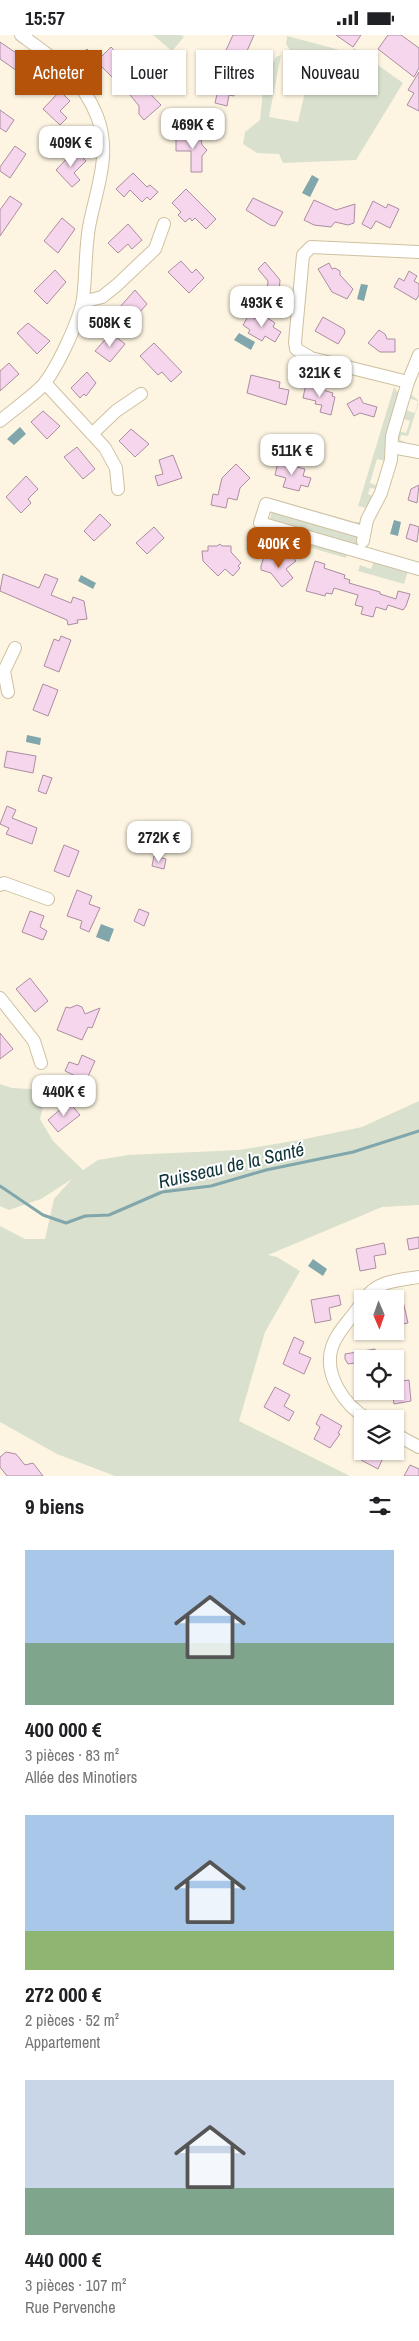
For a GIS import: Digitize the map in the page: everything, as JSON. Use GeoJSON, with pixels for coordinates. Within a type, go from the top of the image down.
{"type":"FeatureCollection","features":[{"type":"Feature","properties":{"kind":"street"},"geometry":{"type":"LineString","coordinates":[[0,421],[46,383],[76,326],[83,301],[89,228],[102,175],[104,146],[97,117],[85,91],[67,69],[21,35]]}},
{"type":"Feature","properties":{"kind":"street"},"geometry":{"type":"LineString","coordinates":[[83,301],[102,297],[155,249],[164,224]]}},
{"type":"Feature","properties":{"kind":"street"},"geometry":{"type":"LineString","coordinates":[[408,382],[311,358],[296,349],[295,342],[303,255],[311,247],[419,252]]}},
{"type":"Feature","properties":{"kind":"street"},"geometry":{"type":"LineString","coordinates":[[362,551],[363,532],[370,512],[381,493],[391,460],[392,436],[408,382],[419,355]]}},
{"type":"Feature","properties":{"kind":"street"},"geometry":{"type":"LineString","coordinates":[[46,383],[104,448],[116,468],[118,489]]}},
{"type":"Feature","properties":{"kind":"street"},"geometry":{"type":"LineString","coordinates":[[92,434],[116,411],[141,394]]}},
{"type":"Feature","properties":{"kind":"street"},"geometry":{"type":"LineString","coordinates":[[392,447],[419,452]]}},
{"type":"Feature","properties":{"kind":"street"},"geometry":{"type":"LineString","coordinates":[[363,532],[266,504],[260,523],[419,569]]}},
{"type":"Feature","properties":{"kind":"street"},"geometry":{"type":"LineString","coordinates":[[8,692],[2,671],[14,648]]}},
{"type":"Feature","properties":{"kind":"street"},"geometry":{"type":"LineString","coordinates":[[0,885],[4,883],[48,899]]}},
{"type":"Feature","properties":{"kind":"street"},"geometry":{"type":"LineString","coordinates":[[0,998],[34,1041],[41,1063]]}},
{"type":"Feature","properties":{"kind":"street"},"geometry":{"type":"LineString","coordinates":[[371,1290],[383,1284],[419,1277]]}},
{"type":"Feature","properties":{"kind":"street"},"geometry":{"type":"LineString","coordinates":[[354,1314],[337,1338],[330,1358],[331,1372],[339,1390],[348,1404],[356,1410]]}},
{"type":"Feature","properties":{"kind":"street"},"geometry":{"type":"LineString","coordinates":[[404,1439],[419,1447]]}},
{"type":"Feature","properties":{"kind":"green space"},"geometry":{"type":"Polygon","coordinates":[[[153,35],[181,35],[184,37],[171,50],[153,35]]]}},
{"type":"Feature","properties":{"kind":"green space"},"geometry":{"type":"Polygon","coordinates":[[[287,36],[340,50],[290,50],[286,44],[287,36]]]}},
{"type":"Feature","properties":{"kind":"green space"},"geometry":{"type":"Polygon","coordinates":[[[281,55],[269,117],[298,122],[304,95],[378,95],[378,65],[403,83],[356,160],[283,163],[279,154],[257,153],[243,144],[245,132],[260,120],[263,95],[273,95],[273,63],[276,57],[281,55]]]}},
{"type":"Feature","properties":{"kind":"green space"},"geometry":{"type":"Polygon","coordinates":[[[394,387],[399,394],[386,440],[386,461],[377,459],[370,483],[379,486],[376,489],[370,488],[368,494],[373,496],[366,508],[358,506],[394,387]]]}},
{"type":"Feature","properties":{"kind":"green space"},"geometry":{"type":"Polygon","coordinates":[[[410,394],[418,400],[418,401],[408,398],[410,394]]]}},
{"type":"Feature","properties":{"kind":"green space"},"geometry":{"type":"Polygon","coordinates":[[[418,401],[418,405],[408,436],[401,435],[400,440],[405,442],[404,445],[400,444],[397,440],[398,431],[406,433],[410,421],[402,418],[405,410],[415,413],[418,401]]]}},
{"type":"Feature","properties":{"kind":"green space"},"geometry":{"type":"Polygon","coordinates":[[[274,499],[355,522],[362,522],[360,526],[274,502],[274,499]]]}},
{"type":"Feature","properties":{"kind":"green space"},"geometry":{"type":"Polygon","coordinates":[[[275,512],[357,536],[356,544],[270,521],[271,514],[275,512]]]}},
{"type":"Feature","properties":{"kind":"green space"},"geometry":{"type":"Polygon","coordinates":[[[274,533],[347,554],[346,558],[271,536],[274,533]]]}},
{"type":"Feature","properties":{"kind":"green space"},"geometry":{"type":"Polygon","coordinates":[[[374,561],[408,571],[404,584],[358,571],[360,565],[371,569],[374,561]]]}},
{"type":"Feature","properties":{"kind":"green space"},"geometry":{"type":"Polygon","coordinates":[[[0,1084],[12,1088],[47,1090],[40,1119],[53,1141],[83,1170],[98,1160],[128,1155],[239,1150],[305,1139],[362,1127],[419,1101],[419,1205],[382,1207],[268,1255],[277,1257],[300,1271],[265,1332],[239,1421],[350,1476],[115,1476],[57,1454],[0,1422],[0,1226],[25,1239],[45,1239],[54,1199],[72,1179],[41,1199],[9,1210],[0,1206],[0,1084]]]}},
{"type":"Feature","properties":{"kind":"water"},"geometry":{"type":"Polygon","coordinates":[[[312,175],[319,179],[310,197],[302,193],[312,175]]]}},
{"type":"Feature","properties":{"kind":"water"},"geometry":{"type":"Polygon","coordinates":[[[361,284],[368,285],[364,301],[357,299],[361,284]]]}},
{"type":"Feature","properties":{"kind":"water"},"geometry":{"type":"Polygon","coordinates":[[[239,333],[255,342],[251,350],[234,340],[239,333]]]}},
{"type":"Feature","properties":{"kind":"water"},"geometry":{"type":"Polygon","coordinates":[[[20,427],[26,434],[14,445],[7,439],[20,427]]]}},
{"type":"Feature","properties":{"kind":"water"},"geometry":{"type":"Polygon","coordinates":[[[394,520],[401,522],[398,536],[390,534],[394,520]]]}},
{"type":"Feature","properties":{"kind":"water"},"geometry":{"type":"Polygon","coordinates":[[[81,575],[96,583],[93,589],[78,581],[81,575]]]}},
{"type":"Feature","properties":{"kind":"water"},"geometry":{"type":"Polygon","coordinates":[[[27,735],[41,738],[40,745],[26,742],[27,735]]]}},
{"type":"Feature","properties":{"kind":"water"},"geometry":{"type":"Polygon","coordinates":[[[101,924],[114,929],[109,942],[96,937],[101,924]]]}},
{"type":"Feature","properties":{"kind":"water"},"geometry":{"type":"Polygon","coordinates":[[[313,1259],[327,1269],[323,1276],[308,1266],[313,1259]]]}},
{"type":"Feature","properties":{"kind":"building"},"geometry":{"type":"Polygon","coordinates":[[[233,35],[254,35],[247,50],[226,50],[233,35]]]}},
{"type":"Feature","properties":{"kind":"building"},"geometry":{"type":"Polygon","coordinates":[[[336,35],[361,35],[353,47],[336,35]]]}},
{"type":"Feature","properties":{"kind":"building"},"geometry":{"type":"Polygon","coordinates":[[[388,35],[401,35],[419,48],[419,68],[414,77],[378,49],[388,35]]]}},
{"type":"Feature","properties":{"kind":"building"},"geometry":{"type":"Polygon","coordinates":[[[0,42],[15,52],[15,70],[0,59],[0,42]]]}},
{"type":"Feature","properties":{"kind":"building"},"geometry":{"type":"Polygon","coordinates":[[[111,47],[114,50],[112,50],[112,77],[102,67],[102,56],[111,47]]]}},
{"type":"Feature","properties":{"kind":"building"},"geometry":{"type":"Polygon","coordinates":[[[419,72],[419,111],[407,105],[414,93],[408,90],[419,72]]]}},
{"type":"Feature","properties":{"kind":"building"},"geometry":{"type":"Polygon","coordinates":[[[56,95],[64,95],[70,101],[60,111],[67,118],[60,125],[43,109],[56,95]]]}},
{"type":"Feature","properties":{"kind":"building"},"geometry":{"type":"Polygon","coordinates":[[[130,95],[151,95],[161,105],[144,120],[139,114],[139,106],[130,95]]]}},
{"type":"Feature","properties":{"kind":"building"},"geometry":{"type":"Polygon","coordinates":[[[217,95],[229,95],[227,106],[215,103],[217,95]]]}},
{"type":"Feature","properties":{"kind":"building"},"geometry":{"type":"Polygon","coordinates":[[[0,110],[14,120],[6,132],[0,128],[0,110]]]}},
{"type":"Feature","properties":{"kind":"building"},"geometry":{"type":"Polygon","coordinates":[[[190,133],[200,133],[202,145],[207,150],[202,156],[202,172],[191,172],[191,151],[176,151],[176,137],[190,137],[190,133]]]}},
{"type":"Feature","properties":{"kind":"building"},"geometry":{"type":"Polygon","coordinates":[[[15,146],[26,154],[10,178],[0,171],[0,167],[15,146]]]}},
{"type":"Feature","properties":{"kind":"building"},"geometry":{"type":"Polygon","coordinates":[[[75,150],[86,161],[74,173],[80,180],[72,187],[56,170],[75,150]]]}},
{"type":"Feature","properties":{"kind":"building"},"geometry":{"type":"Polygon","coordinates":[[[133,173],[147,187],[150,185],[158,192],[150,200],[147,197],[142,202],[130,190],[124,197],[116,189],[133,173]]]}},
{"type":"Feature","properties":{"kind":"building"},"geometry":{"type":"Polygon","coordinates":[[[186,189],[216,219],[206,229],[195,218],[192,221],[190,218],[185,222],[178,215],[181,212],[172,203],[186,189]]]}},
{"type":"Feature","properties":{"kind":"building"},"geometry":{"type":"Polygon","coordinates":[[[10,196],[22,204],[0,236],[0,210],[10,196]]]}},
{"type":"Feature","properties":{"kind":"building"},"geometry":{"type":"Polygon","coordinates":[[[253,198],[283,212],[275,226],[270,225],[246,210],[253,198]]]}},
{"type":"Feature","properties":{"kind":"building"},"geometry":{"type":"Polygon","coordinates":[[[314,200],[336,210],[355,204],[354,223],[348,225],[335,222],[331,227],[314,225],[304,220],[314,200]]]}},
{"type":"Feature","properties":{"kind":"building"},"geometry":{"type":"Polygon","coordinates":[[[373,201],[386,208],[388,204],[399,209],[390,228],[376,221],[371,229],[362,224],[373,201]]]}},
{"type":"Feature","properties":{"kind":"building"},"geometry":{"type":"Polygon","coordinates":[[[62,218],[75,229],[58,253],[44,241],[62,218]]]}},
{"type":"Feature","properties":{"kind":"building"},"geometry":{"type":"Polygon","coordinates":[[[128,224],[142,240],[132,249],[128,244],[118,253],[108,243],[128,224]]]}},
{"type":"Feature","properties":{"kind":"building"},"geometry":{"type":"Polygon","coordinates":[[[181,261],[192,273],[196,269],[204,278],[189,293],[168,272],[181,261]]]}},
{"type":"Feature","properties":{"kind":"building"},"geometry":{"type":"Polygon","coordinates":[[[265,262],[280,280],[279,293],[267,292],[268,281],[258,269],[265,262]]]}},
{"type":"Feature","properties":{"kind":"building"},"geometry":{"type":"Polygon","coordinates":[[[329,263],[332,269],[335,268],[340,271],[340,275],[353,289],[347,299],[332,292],[318,269],[329,263]]]}},
{"type":"Feature","properties":{"kind":"building"},"geometry":{"type":"Polygon","coordinates":[[[55,270],[66,282],[47,304],[34,291],[55,270]]]}},
{"type":"Feature","properties":{"kind":"building"},"geometry":{"type":"Polygon","coordinates":[[[409,271],[417,276],[414,281],[419,284],[419,295],[416,300],[394,287],[399,278],[404,281],[409,271]]]}},
{"type":"Feature","properties":{"kind":"building"},"geometry":{"type":"Polygon","coordinates":[[[135,290],[147,304],[132,321],[119,308],[135,290]]]}},
{"type":"Feature","properties":{"kind":"building"},"geometry":{"type":"Polygon","coordinates":[[[259,312],[275,323],[273,327],[281,332],[275,342],[265,336],[262,341],[248,333],[250,330],[243,325],[249,315],[255,319],[259,312]]]}},
{"type":"Feature","properties":{"kind":"building"},"geometry":{"type":"Polygon","coordinates":[[[323,317],[344,329],[345,333],[338,344],[315,331],[323,317]]]}},
{"type":"Feature","properties":{"kind":"building"},"geometry":{"type":"Polygon","coordinates":[[[28,323],[50,341],[37,354],[17,333],[28,323]]]}},
{"type":"Feature","properties":{"kind":"building"},"geometry":{"type":"Polygon","coordinates":[[[379,330],[385,334],[387,339],[395,339],[395,352],[380,352],[368,343],[379,330]]]}},
{"type":"Feature","properties":{"kind":"building"},"geometry":{"type":"Polygon","coordinates":[[[111,333],[125,344],[110,362],[95,351],[111,333]]]}},
{"type":"Feature","properties":{"kind":"building"},"geometry":{"type":"Polygon","coordinates":[[[154,343],[182,372],[171,382],[162,372],[158,375],[140,356],[154,343]]]}},
{"type":"Feature","properties":{"kind":"building"},"geometry":{"type":"Polygon","coordinates":[[[9,363],[19,374],[0,391],[0,371],[9,363]]]}},
{"type":"Feature","properties":{"kind":"building"},"geometry":{"type":"Polygon","coordinates":[[[87,372],[96,383],[86,396],[84,394],[80,398],[71,388],[87,372]]]}},
{"type":"Feature","properties":{"kind":"building"},"geometry":{"type":"Polygon","coordinates":[[[251,375],[280,382],[279,388],[289,390],[286,405],[247,393],[251,375]]]}},
{"type":"Feature","properties":{"kind":"building"},"geometry":{"type":"Polygon","coordinates":[[[306,384],[317,384],[326,391],[333,393],[332,396],[335,397],[331,415],[320,412],[322,405],[315,404],[316,401],[303,398],[306,384]]]}},
{"type":"Feature","properties":{"kind":"building"},"geometry":{"type":"Polygon","coordinates":[[[360,397],[363,403],[377,407],[374,417],[360,413],[354,416],[347,404],[360,397]]]}},
{"type":"Feature","properties":{"kind":"building"},"geometry":{"type":"Polygon","coordinates":[[[43,411],[60,426],[47,439],[31,422],[43,411]]]}},
{"type":"Feature","properties":{"kind":"building"},"geometry":{"type":"Polygon","coordinates":[[[131,429],[149,444],[135,457],[119,441],[131,429]]]}},
{"type":"Feature","properties":{"kind":"building"},"geometry":{"type":"Polygon","coordinates":[[[77,447],[95,469],[83,479],[64,457],[77,447]]]}},
{"type":"Feature","properties":{"kind":"building"},"geometry":{"type":"Polygon","coordinates":[[[173,455],[182,478],[158,486],[155,476],[163,474],[159,460],[173,455]]]}},
{"type":"Feature","properties":{"kind":"building"},"geometry":{"type":"Polygon","coordinates":[[[278,462],[305,469],[303,476],[311,478],[308,487],[301,485],[299,491],[283,487],[286,478],[275,475],[278,462]]]}},
{"type":"Feature","properties":{"kind":"building"},"geometry":{"type":"Polygon","coordinates":[[[236,464],[250,478],[240,488],[237,500],[228,498],[226,508],[211,505],[213,494],[218,495],[222,478],[236,464]]]}},
{"type":"Feature","properties":{"kind":"building"},"geometry":{"type":"Polygon","coordinates":[[[26,476],[38,489],[28,499],[31,503],[21,513],[6,497],[26,476]]]}},
{"type":"Feature","properties":{"kind":"building"},"geometry":{"type":"Polygon","coordinates":[[[419,485],[417,503],[408,500],[411,489],[419,485]]]}},
{"type":"Feature","properties":{"kind":"building"},"geometry":{"type":"Polygon","coordinates":[[[100,514],[111,525],[94,541],[84,531],[100,514]]]}},
{"type":"Feature","properties":{"kind":"building"},"geometry":{"type":"Polygon","coordinates":[[[410,524],[419,527],[417,542],[406,538],[410,524]]]}},
{"type":"Feature","properties":{"kind":"building"},"geometry":{"type":"Polygon","coordinates":[[[154,527],[164,538],[147,554],[136,543],[154,527]]]}},
{"type":"Feature","properties":{"kind":"building"},"geometry":{"type":"Polygon","coordinates":[[[220,544],[222,546],[231,546],[231,552],[241,563],[238,566],[240,568],[233,576],[225,569],[218,576],[203,561],[202,551],[208,551],[208,546],[220,544]]]}},
{"type":"Feature","properties":{"kind":"building"},"geometry":{"type":"Polygon","coordinates":[[[289,553],[296,561],[286,569],[293,578],[282,587],[271,573],[261,570],[261,566],[264,557],[279,561],[289,553]]]}},
{"type":"Feature","properties":{"kind":"building"},"geometry":{"type":"Polygon","coordinates":[[[315,561],[325,564],[324,568],[345,575],[344,578],[350,580],[349,583],[380,592],[380,594],[396,599],[398,591],[410,594],[406,606],[403,610],[388,605],[386,610],[376,607],[373,617],[361,614],[363,607],[355,605],[358,595],[334,588],[332,594],[326,593],[325,596],[306,591],[315,561]]]}},
{"type":"Feature","properties":{"kind":"building"},"geometry":{"type":"Polygon","coordinates":[[[3,574],[39,588],[45,574],[58,579],[51,595],[71,603],[73,597],[84,601],[87,619],[77,620],[78,623],[68,625],[67,620],[0,591],[3,574]]]}},
{"type":"Feature","properties":{"kind":"building"},"geometry":{"type":"Polygon","coordinates":[[[61,636],[71,640],[59,672],[44,666],[54,639],[59,641],[61,636]]]}},
{"type":"Feature","properties":{"kind":"building"},"geometry":{"type":"Polygon","coordinates":[[[43,684],[58,690],[48,716],[33,710],[43,684]]]}},
{"type":"Feature","properties":{"kind":"building"},"geometry":{"type":"Polygon","coordinates":[[[7,751],[36,756],[33,773],[4,767],[7,751]]]}},
{"type":"Feature","properties":{"kind":"building"},"geometry":{"type":"Polygon","coordinates":[[[43,775],[52,778],[46,794],[38,791],[43,775]]]}},
{"type":"Feature","properties":{"kind":"building"},"geometry":{"type":"Polygon","coordinates":[[[7,806],[16,810],[12,818],[37,828],[32,844],[6,834],[9,828],[0,824],[7,806]]]}},
{"type":"Feature","properties":{"kind":"building"},"geometry":{"type":"Polygon","coordinates":[[[64,845],[79,851],[69,877],[54,871],[64,845]]]}},
{"type":"Feature","properties":{"kind":"building"},"geometry":{"type":"Polygon","coordinates":[[[154,856],[166,859],[164,869],[152,866],[154,856]]]}},
{"type":"Feature","properties":{"kind":"building"},"geometry":{"type":"Polygon","coordinates":[[[77,890],[92,896],[89,904],[100,908],[89,932],[80,928],[82,921],[67,916],[77,890]]]}},
{"type":"Feature","properties":{"kind":"building"},"geometry":{"type":"Polygon","coordinates":[[[139,909],[149,913],[144,926],[134,921],[139,909]]]}},
{"type":"Feature","properties":{"kind":"building"},"geometry":{"type":"Polygon","coordinates":[[[30,911],[44,916],[40,927],[47,931],[43,940],[22,932],[30,911]]]}},
{"type":"Feature","properties":{"kind":"building"},"geometry":{"type":"Polygon","coordinates":[[[30,978],[48,1001],[35,1012],[16,989],[30,978]]]}},
{"type":"Feature","properties":{"kind":"building"},"geometry":{"type":"Polygon","coordinates":[[[77,1005],[82,1007],[85,1014],[100,1008],[92,1028],[88,1027],[82,1040],[57,1030],[66,1007],[70,1008],[77,1005]]]}},
{"type":"Feature","properties":{"kind":"building"},"geometry":{"type":"Polygon","coordinates":[[[0,1033],[13,1049],[0,1059],[0,1033]]]}},
{"type":"Feature","properties":{"kind":"building"},"geometry":{"type":"Polygon","coordinates":[[[82,1055],[95,1061],[86,1081],[65,1071],[69,1062],[78,1065],[82,1055]]]}},
{"type":"Feature","properties":{"kind":"building"},"geometry":{"type":"Polygon","coordinates":[[[69,1102],[80,1115],[58,1132],[48,1120],[69,1102]]]}},
{"type":"Feature","properties":{"kind":"building"},"geometry":{"type":"Polygon","coordinates":[[[419,1237],[419,1248],[409,1250],[407,1239],[419,1237]]]}},
{"type":"Feature","properties":{"kind":"building"},"geometry":{"type":"Polygon","coordinates":[[[384,1243],[386,1254],[374,1256],[376,1268],[360,1271],[356,1249],[384,1243]]]}},
{"type":"Feature","properties":{"kind":"building"},"geometry":{"type":"Polygon","coordinates":[[[339,1295],[341,1305],[329,1308],[331,1320],[315,1323],[311,1300],[339,1295]]]}},
{"type":"Feature","properties":{"kind":"building"},"geometry":{"type":"Polygon","coordinates":[[[404,1305],[408,1323],[404,1324],[404,1305]]]}},
{"type":"Feature","properties":{"kind":"building"},"geometry":{"type":"Polygon","coordinates":[[[294,1337],[304,1342],[299,1353],[311,1358],[304,1374],[283,1364],[294,1337]]]}},
{"type":"Feature","properties":{"kind":"building"},"geometry":{"type":"Polygon","coordinates":[[[354,1352],[354,1363],[348,1364],[345,1354],[354,1352]]]}},
{"type":"Feature","properties":{"kind":"building"},"geometry":{"type":"Polygon","coordinates":[[[409,1380],[411,1401],[394,1404],[393,1400],[404,1400],[404,1381],[409,1380]]]}},
{"type":"Feature","properties":{"kind":"building"},"geometry":{"type":"Polygon","coordinates":[[[275,1387],[290,1395],[284,1406],[294,1412],[289,1421],[264,1407],[275,1387]]]}},
{"type":"Feature","properties":{"kind":"building"},"geometry":{"type":"Polygon","coordinates":[[[321,1414],[342,1426],[338,1433],[340,1434],[330,1448],[314,1439],[320,1427],[316,1424],[321,1414]]]}},
{"type":"Feature","properties":{"kind":"building"},"geometry":{"type":"Polygon","coordinates":[[[6,1452],[16,1454],[25,1465],[33,1463],[43,1476],[7,1476],[0,1467],[0,1457],[6,1452]]]}},
{"type":"Feature","properties":{"kind":"building"},"geometry":{"type":"Polygon","coordinates":[[[361,1460],[382,1460],[378,1469],[361,1460]]]}},
{"type":"Feature","properties":{"kind":"building"},"geometry":{"type":"Polygon","coordinates":[[[410,1465],[419,1469],[419,1476],[404,1476],[410,1465]]]}},
{"type":"Feature","properties":{"kind":"waterway","name":"Ruisseau de la Santé"},"geometry":{"type":"LineString","coordinates":[[0,1186],[43,1215],[66,1223],[85,1216],[109,1215],[162,1192],[211,1186],[266,1170],[353,1152],[419,1131]]}}]}
